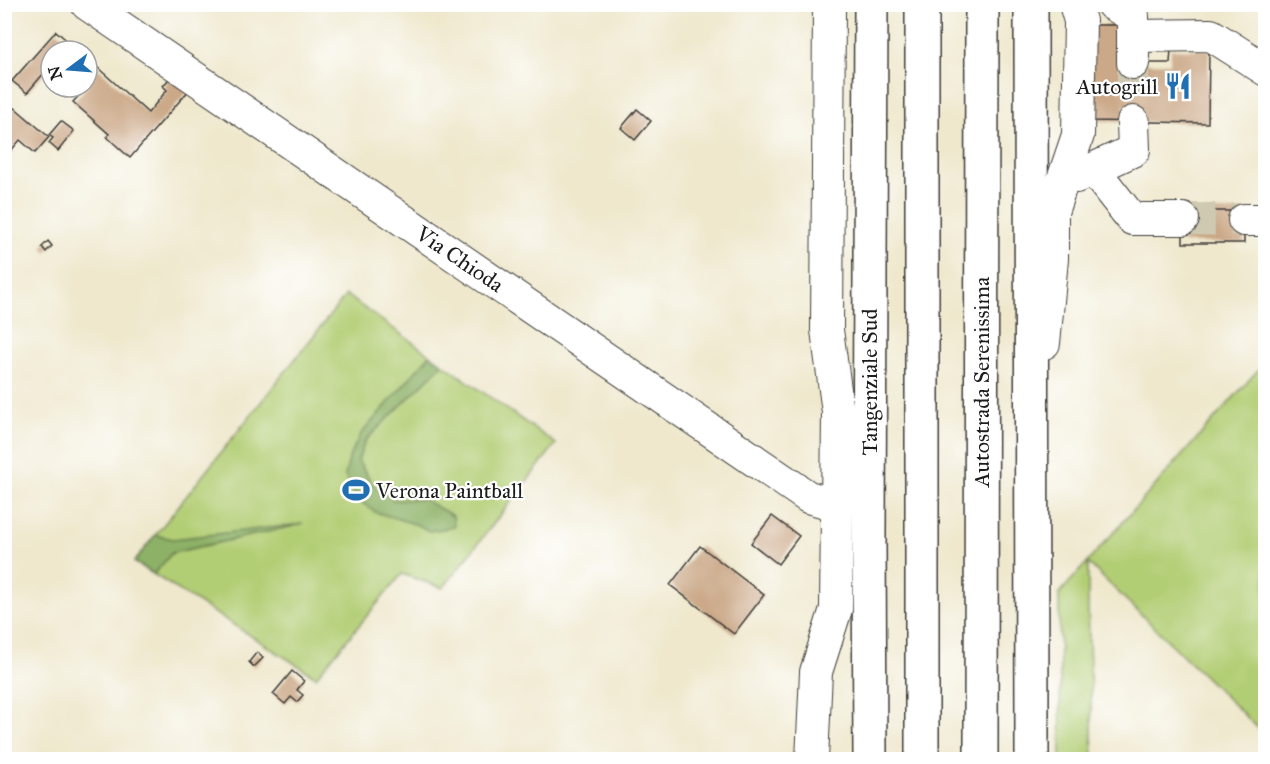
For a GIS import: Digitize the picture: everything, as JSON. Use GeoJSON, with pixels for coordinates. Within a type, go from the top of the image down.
{"type":"FeatureCollection","features":[{"type":"Feature","properties":{"kind":"highway","name":"Tangenziale Sud"},"geometry":{"type":"LineString","coordinates":[[870,759],[871,4]]}},
{"type":"Feature","properties":{"kind":"highway"},"geometry":{"type":"LineString","coordinates":[[922,4],[922,759]]}},
{"type":"Feature","properties":{"kind":"highway","name":"Autostrada Serenissima"},"geometry":{"type":"LineString","coordinates":[[981,759],[982,4]]}},
{"type":"Feature","properties":{"kind":"highway"},"geometry":{"type":"LineString","coordinates":[[1031,4],[1032,759]]}},
{"type":"Feature","properties":{"kind":"street","name":"Via Chioda"},"geometry":{"type":"LineString","coordinates":[[87,4],[808,497],[837,505]]}},
{"type":"Feature","properties":{"kind":"street"},"geometry":{"type":"LineString","coordinates":[[812,759],[816,672],[836,609],[838,412],[827,330],[830,4]]}},
{"type":"Feature","properties":{"kind":"street"},"geometry":{"type":"LineString","coordinates":[[1032,473],[1052,259],[1052,212],[1078,135],[1080,21],[1075,4]]}},
{"type":"Feature","properties":{"kind":"street"},"geometry":{"type":"LineString","coordinates":[[1112,4],[1133,16],[1133,49],[1211,35],[1266,70]]}},
{"type":"Feature","properties":{"kind":"street"},"geometry":{"type":"LineString","coordinates":[[1062,184],[1134,150],[1133,122]]}},
{"type":"Feature","properties":{"kind":"street"},"geometry":{"type":"LineString","coordinates":[[1093,169],[1132,219],[1183,219]]}},
{"type":"Feature","properties":{"kind":"green space","name":"Verona Paintball"},"geometry":{"type":"Polygon","coordinates":[[[346,295],[556,444],[443,588],[402,574],[316,677],[134,562],[346,295]]]}},
{"type":"Feature","properties":{"kind":"green space"},"geometry":{"type":"Polygon","coordinates":[[[430,355],[443,364],[365,441],[358,461],[374,486],[394,500],[423,499],[453,516],[454,527],[429,531],[418,525],[375,512],[357,499],[345,476],[350,455],[361,434],[430,355]]]}},
{"type":"Feature","properties":{"kind":"green space"},"geometry":{"type":"Polygon","coordinates":[[[1265,362],[1265,735],[1088,563],[1093,759],[1061,759],[1059,594],[1265,362]]]}},
{"type":"Feature","properties":{"kind":"green space"},"geometry":{"type":"Polygon","coordinates":[[[303,524],[172,553],[154,574],[134,562],[155,535],[173,539],[303,524]]]}},
{"type":"Feature","properties":{"kind":"building"},"geometry":{"type":"Polygon","coordinates":[[[1092,25],[1123,25],[1122,63],[1170,63],[1171,49],[1209,50],[1208,123],[1091,121],[1092,25]]]}},
{"type":"Feature","properties":{"kind":"building"},"geometry":{"type":"Polygon","coordinates":[[[56,31],[65,39],[49,39],[56,31]]]}},
{"type":"Feature","properties":{"kind":"building"},"geometry":{"type":"Polygon","coordinates":[[[39,50],[39,79],[27,93],[12,81],[39,50]]]}},
{"type":"Feature","properties":{"kind":"building"},"geometry":{"type":"Polygon","coordinates":[[[99,69],[148,113],[167,90],[163,86],[173,74],[190,89],[130,158],[107,137],[109,134],[73,102],[76,99],[99,99],[99,69]]]}},
{"type":"Feature","properties":{"kind":"building"},"geometry":{"type":"Polygon","coordinates":[[[14,107],[49,137],[35,153],[20,140],[9,153],[4,149],[4,118],[14,107]]]}},
{"type":"Feature","properties":{"kind":"building"},"geometry":{"type":"Polygon","coordinates":[[[637,109],[651,121],[635,140],[621,128],[637,109]]]}},
{"type":"Feature","properties":{"kind":"building"},"geometry":{"type":"Polygon","coordinates":[[[61,121],[74,131],[58,151],[49,143],[53,138],[49,135],[61,121]]]}},
{"type":"Feature","properties":{"kind":"building"},"geometry":{"type":"Polygon","coordinates":[[[1183,211],[1244,211],[1244,243],[1183,243],[1183,211]]]}},
{"type":"Feature","properties":{"kind":"building"},"geometry":{"type":"Polygon","coordinates":[[[48,241],[52,246],[46,252],[42,247],[48,241]]]}},
{"type":"Feature","properties":{"kind":"building"},"geometry":{"type":"Polygon","coordinates":[[[772,516],[799,536],[778,564],[751,543],[772,516]]]}},
{"type":"Feature","properties":{"kind":"building"},"geometry":{"type":"Polygon","coordinates":[[[700,546],[764,595],[734,634],[670,585],[700,546]]]}},
{"type":"Feature","properties":{"kind":"building"},"geometry":{"type":"Polygon","coordinates":[[[257,652],[263,658],[254,667],[249,662],[257,652]]]}},
{"type":"Feature","properties":{"kind":"building"},"geometry":{"type":"Polygon","coordinates":[[[292,671],[304,681],[297,690],[303,695],[297,702],[291,697],[285,704],[273,694],[292,671]]]}},
{"type":"Feature","properties":{"kind":"tunnel"},"geometry":{"type":"LineString","coordinates":[[1133,63],[1133,122]]}},
{"type":"Feature","properties":{"kind":"tunnel"},"geometry":{"type":"LineString","coordinates":[[1183,219],[1244,220]]}},
{"type":"Feature","properties":{"kind":"place","name":"Autogrill"},"geometry":{"type":"Point","coordinates":[1178,86]}},
{"type":"Feature","properties":{"kind":"place","name":"Verona Paintball"},"geometry":{"type":"Point","coordinates":[356,490]}}]}
